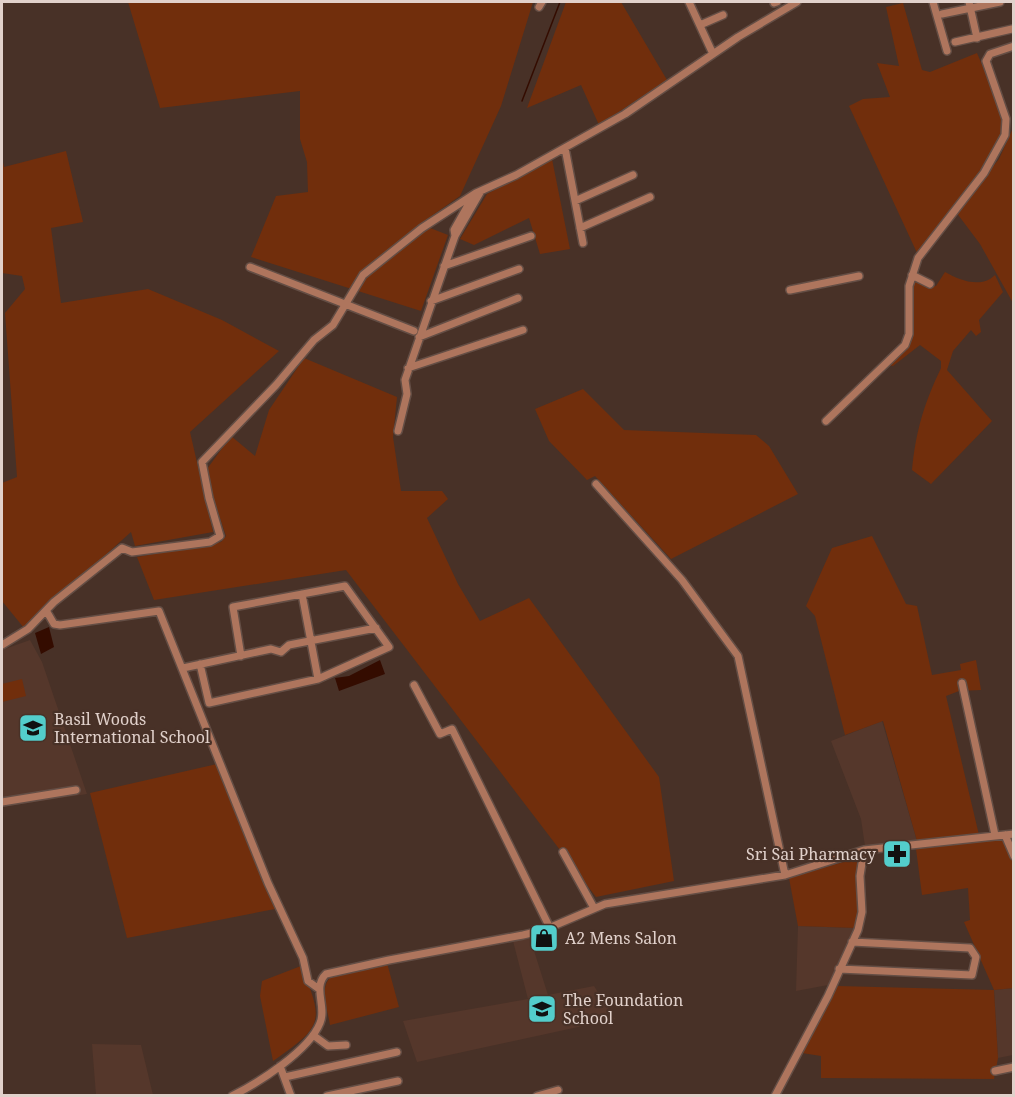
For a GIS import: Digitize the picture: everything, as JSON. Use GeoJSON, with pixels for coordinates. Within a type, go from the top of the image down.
{"type":"FeatureCollection","features":[{"type":"Feature","properties":{"kind":"street"},"geometry":{"type":"LineString","coordinates":[[689,2],[713,54]]}},
{"type":"Feature","properties":{"kind":"street"},"geometry":{"type":"LineString","coordinates":[[2,643],[28,629],[47,612],[54,602],[122,549],[132,552],[210,542],[220,536],[202,462],[276,385],[314,340],[333,326],[363,275],[422,228],[473,195],[625,114],[713,54],[797,2]]}},
{"type":"Feature","properties":{"kind":"street"},"geometry":{"type":"LineString","coordinates":[[933,2],[947,51]]}},
{"type":"Feature","properties":{"kind":"street"},"geometry":{"type":"LineString","coordinates":[[942,14],[970,4],[1000,2]]}},
{"type":"Feature","properties":{"kind":"street"},"geometry":{"type":"LineString","coordinates":[[970,4],[976,38]]}},
{"type":"Feature","properties":{"kind":"street"},"geometry":{"type":"LineString","coordinates":[[700,25],[723,15]]}},
{"type":"Feature","properties":{"kind":"street"},"geometry":{"type":"LineString","coordinates":[[955,42],[1012,30]]}},
{"type":"Feature","properties":{"kind":"street"},"geometry":{"type":"LineString","coordinates":[[826,421],[905,345],[909,334],[909,286],[918,258],[984,173],[1005,135],[1006,119],[986,61],[990,54],[1014,46]]}},
{"type":"Feature","properties":{"kind":"street"},"geometry":{"type":"LineString","coordinates":[[565,148],[583,243]]}},
{"type":"Feature","properties":{"kind":"street"},"geometry":{"type":"LineString","coordinates":[[575,201],[633,175]]}},
{"type":"Feature","properties":{"kind":"street"},"geometry":{"type":"LineString","coordinates":[[398,431],[407,399],[404,383],[416,334],[455,236],[481,191]]}},
{"type":"Feature","properties":{"kind":"street"},"geometry":{"type":"LineString","coordinates":[[455,236],[454,230],[473,195]]}},
{"type":"Feature","properties":{"kind":"street"},"geometry":{"type":"LineString","coordinates":[[580,228],[650,197]]}},
{"type":"Feature","properties":{"kind":"street"},"geometry":{"type":"LineString","coordinates":[[444,266],[531,236]]}},
{"type":"Feature","properties":{"kind":"street"},"geometry":{"type":"LineString","coordinates":[[250,267],[416,334],[518,298]]}},
{"type":"Feature","properties":{"kind":"street"},"geometry":{"type":"LineString","coordinates":[[431,301],[519,270]]}},
{"type":"Feature","properties":{"kind":"street"},"geometry":{"type":"LineString","coordinates":[[912,275],[930,284]]}},
{"type":"Feature","properties":{"kind":"street"},"geometry":{"type":"LineString","coordinates":[[790,290],[859,276]]}},
{"type":"Feature","properties":{"kind":"street"},"geometry":{"type":"LineString","coordinates":[[408,368],[524,330]]}},
{"type":"Feature","properties":{"kind":"street"},"geometry":{"type":"LineString","coordinates":[[596,484],[682,580],[738,656],[785,874]]}},
{"type":"Feature","properties":{"kind":"street"},"geometry":{"type":"LineString","coordinates":[[200,664],[209,703],[318,679],[389,647],[345,586],[233,607],[241,656]]}},
{"type":"Feature","properties":{"kind":"street"},"geometry":{"type":"LineString","coordinates":[[302,594],[318,679]]}},
{"type":"Feature","properties":{"kind":"street"},"geometry":{"type":"LineString","coordinates":[[47,612],[54,624],[60,625],[159,611],[268,883],[303,958],[308,981],[319,989]]}},
{"type":"Feature","properties":{"kind":"street"},"geometry":{"type":"LineString","coordinates":[[183,668],[271,649],[281,652],[289,645],[375,628]]}},
{"type":"Feature","properties":{"kind":"street"},"geometry":{"type":"LineString","coordinates":[[962,683],[995,835]]}},
{"type":"Feature","properties":{"kind":"street"},"geometry":{"type":"LineString","coordinates":[[414,685],[440,734],[452,729],[550,927]]}},
{"type":"Feature","properties":{"kind":"street"},"geometry":{"type":"LineString","coordinates":[[2,802],[76,790]]}},
{"type":"Feature","properties":{"kind":"street"},"geometry":{"type":"LineString","coordinates":[[232,1095],[280,1066],[313,1035],[322,1016],[319,989],[321,979],[326,974],[550,927],[594,908],[628,900],[785,874],[864,850],[1014,834]]}},
{"type":"Feature","properties":{"kind":"street"},"geometry":{"type":"LineString","coordinates":[[1005,835],[1014,856]]}},
{"type":"Feature","properties":{"kind":"street"},"geometry":{"type":"LineString","coordinates":[[775,1095],[852,942],[862,912],[860,876],[864,850]]}},
{"type":"Feature","properties":{"kind":"street"},"geometry":{"type":"LineString","coordinates":[[563,852],[594,908]]}},
{"type":"Feature","properties":{"kind":"street"},"geometry":{"type":"LineString","coordinates":[[839,969],[972,975],[976,957],[970,948],[852,942]]}},
{"type":"Feature","properties":{"kind":"street"},"geometry":{"type":"LineString","coordinates":[[313,1035],[328,1046],[346,1045]]}},
{"type":"Feature","properties":{"kind":"street"},"geometry":{"type":"LineString","coordinates":[[285,1077],[397,1052]]}},
{"type":"Feature","properties":{"kind":"street"},"geometry":{"type":"LineString","coordinates":[[280,1066],[291,1095]]}},
{"type":"Feature","properties":{"kind":"street"},"geometry":{"type":"LineString","coordinates":[[995,1071],[1014,1067]]}},
{"type":"Feature","properties":{"kind":"street"},"geometry":{"type":"LineString","coordinates":[[327,1095],[398,1081]]}},
{"type":"Feature","properties":{"kind":"street"},"geometry":{"type":"LineString","coordinates":[[537,1095],[558,1090]]}},
{"type":"Feature","properties":{"kind":"shaded area"},"geometry":{"type":"Polygon","coordinates":[[[128,2],[533,2],[501,106],[460,196],[420,224],[448,235],[421,311],[251,257],[276,196],[308,192],[307,162],[300,139],[300,91],[160,108],[128,2]]]}},
{"type":"Feature","properties":{"kind":"shaded area"},"geometry":{"type":"Polygon","coordinates":[[[566,2],[621,2],[667,80],[599,125],[581,85],[527,108],[566,2]]]}},
{"type":"Feature","properties":{"kind":"shaded area"},"geometry":{"type":"Polygon","coordinates":[[[903,3],[922,70],[930,72],[977,53],[1001,109],[1002,136],[981,173],[964,192],[918,255],[849,106],[863,99],[890,97],[877,63],[899,66],[886,7],[903,3]]]}},
{"type":"Feature","properties":{"kind":"shaded area"},"geometry":{"type":"Polygon","coordinates":[[[1013,128],[1013,303],[980,244],[956,212],[999,159],[1013,128]]]}},
{"type":"Feature","properties":{"kind":"shaded area"},"geometry":{"type":"Polygon","coordinates":[[[66,151],[83,222],[51,228],[61,303],[148,289],[222,320],[279,351],[190,432],[213,532],[135,546],[131,532],[24,628],[2,601],[2,483],[17,477],[5,313],[25,289],[22,276],[2,273],[2,158],[4,167],[66,151]]]}},
{"type":"Feature","properties":{"kind":"shaded area"},"geometry":{"type":"Polygon","coordinates":[[[552,159],[570,249],[540,254],[529,218],[474,245],[460,239],[487,194],[552,159]]]}},
{"type":"Feature","properties":{"kind":"shaded area"},"geometry":{"type":"Polygon","coordinates":[[[945,272],[970,282],[983,282],[995,275],[1003,292],[979,320],[981,332],[976,336],[971,330],[953,351],[947,370],[992,421],[931,484],[912,470],[922,418],[941,368],[941,361],[920,345],[893,366],[889,365],[909,344],[913,279],[929,287],[936,286],[945,272]]]}},
{"type":"Feature","properties":{"kind":"shaded area"},"geometry":{"type":"Polygon","coordinates":[[[304,358],[397,397],[393,437],[401,491],[442,491],[448,499],[427,518],[458,584],[480,621],[529,598],[659,777],[674,881],[596,897],[346,570],[154,600],[137,557],[221,542],[226,536],[212,494],[207,469],[231,436],[255,456],[269,410],[304,358]]]}},
{"type":"Feature","properties":{"kind":"shaded area"},"geometry":{"type":"Polygon","coordinates":[[[583,389],[624,430],[756,435],[769,446],[798,494],[671,559],[595,476],[587,480],[549,441],[535,409],[583,389]]]}},
{"type":"Feature","properties":{"kind":"shaded area"},"geometry":{"type":"Polygon","coordinates":[[[872,536],[906,604],[917,606],[932,675],[961,670],[960,664],[976,660],[981,690],[959,691],[946,696],[979,835],[917,841],[883,721],[845,735],[815,616],[806,606],[832,548],[872,536]]]}},
{"type":"Feature","properties":{"kind":"shaded area"},"geometry":{"type":"Polygon","coordinates":[[[49,627],[54,647],[41,654],[35,633],[49,627]]]}},
{"type":"Feature","properties":{"kind":"shaded area","name":"Basil Woods International School"},"geometry":{"type":"Polygon","coordinates":[[[30,640],[42,662],[87,794],[2,807],[2,650],[30,640]]]}},
{"type":"Feature","properties":{"kind":"shaded area"},"geometry":{"type":"Polygon","coordinates":[[[380,660],[385,674],[339,691],[335,678],[349,676],[380,660]]]}},
{"type":"Feature","properties":{"kind":"shaded area"},"geometry":{"type":"Polygon","coordinates":[[[22,679],[26,696],[2,702],[2,684],[22,679]]]}},
{"type":"Feature","properties":{"kind":"shaded area"},"geometry":{"type":"Polygon","coordinates":[[[882,721],[917,841],[865,846],[861,819],[831,741],[882,721]]]}},
{"type":"Feature","properties":{"kind":"shaded area"},"geometry":{"type":"Polygon","coordinates":[[[217,764],[275,909],[127,938],[90,793],[217,764]]]}},
{"type":"Feature","properties":{"kind":"shaded area"},"geometry":{"type":"Polygon","coordinates":[[[1001,838],[1013,861],[1014,988],[994,990],[964,922],[970,920],[968,888],[922,895],[916,849],[1001,838]]]}},
{"type":"Feature","properties":{"kind":"shaded area"},"geometry":{"type":"Polygon","coordinates":[[[857,858],[859,908],[856,928],[798,926],[789,878],[857,858]]]}},
{"type":"Feature","properties":{"kind":"shaded area"},"geometry":{"type":"Polygon","coordinates":[[[798,926],[856,928],[828,985],[796,991],[798,926]]]}},
{"type":"Feature","properties":{"kind":"shaded area","name":"The Foundation School"},"geometry":{"type":"Polygon","coordinates":[[[530,938],[548,995],[594,986],[615,1019],[417,1062],[403,1021],[528,999],[513,941],[530,938]]]}},
{"type":"Feature","properties":{"kind":"shaded area"},"geometry":{"type":"Polygon","coordinates":[[[387,963],[399,1007],[330,1025],[325,988],[330,978],[387,963]]]}},
{"type":"Feature","properties":{"kind":"shaded area"},"geometry":{"type":"Polygon","coordinates":[[[301,966],[314,999],[315,1021],[302,1039],[273,1061],[260,996],[262,981],[301,966]]]}},
{"type":"Feature","properties":{"kind":"shaded area"},"geometry":{"type":"Polygon","coordinates":[[[837,986],[994,990],[998,1058],[994,1079],[821,1078],[821,1056],[802,1053],[837,986]]]}},
{"type":"Feature","properties":{"kind":"shaded area"},"geometry":{"type":"Polygon","coordinates":[[[1013,988],[1013,1055],[998,1058],[994,990],[1013,988]]]}},
{"type":"Feature","properties":{"kind":"shaded area"},"geometry":{"type":"Polygon","coordinates":[[[92,1044],[141,1045],[153,1095],[96,1095],[92,1044]]]}},
{"type":"Feature","properties":{"kind":"waterway"},"geometry":{"type":"LineString","coordinates":[[522,101],[560,2]]}},
{"type":"Feature","properties":{"kind":"place","name":"Basil Woods International School"},"geometry":{"type":"Point","coordinates":[33,728]}},
{"type":"Feature","properties":{"kind":"place","name":"Sri Sai Pharmacy"},"geometry":{"type":"Point","coordinates":[897,854]}},
{"type":"Feature","properties":{"kind":"place","name":"A2 Mens Salon"},"geometry":{"type":"Point","coordinates":[544,938]}},
{"type":"Feature","properties":{"kind":"place","name":"The Foundation School"},"geometry":{"type":"Point","coordinates":[542,1009]}}]}
